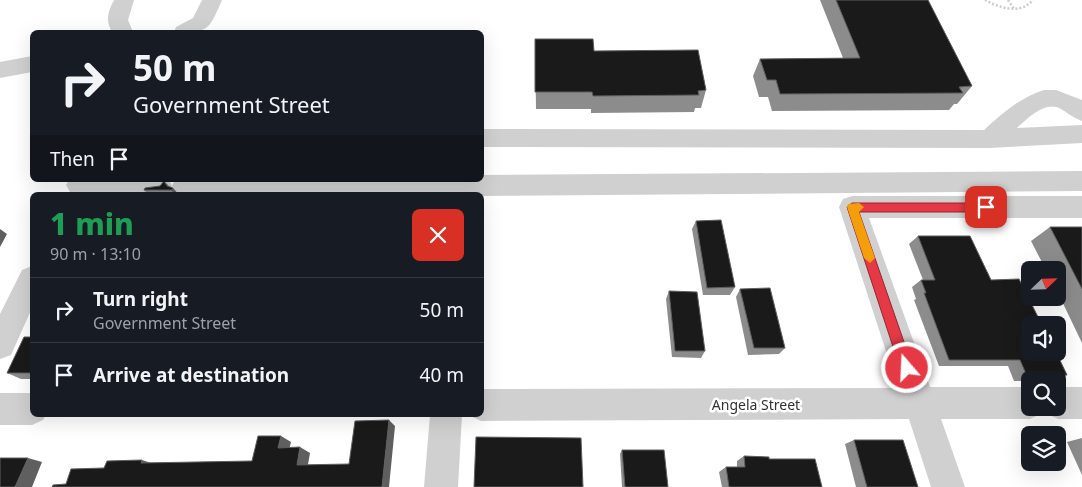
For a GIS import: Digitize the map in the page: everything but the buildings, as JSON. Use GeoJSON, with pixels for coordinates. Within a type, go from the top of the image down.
{"type":"FeatureCollection","features":[{"type":"Feature","properties":{"kind":"street"},"geometry":{"type":"LineString","coordinates":[[113,30],[116,15],[124,0]]}},
{"type":"Feature","properties":{"kind":"street"},"geometry":{"type":"LineString","coordinates":[[200,29],[212,0]]}},
{"type":"Feature","properties":{"kind":"street"},"geometry":{"type":"LineString","coordinates":[[0,70],[30,64]]}},
{"type":"Feature","properties":{"kind":"street"},"geometry":{"type":"LineString","coordinates":[[989,139],[1035,101],[1047,97],[1059,98],[1075,105],[1082,112]]}},
{"type":"Feature","properties":{"kind":"street"},"geometry":{"type":"LineString","coordinates":[[484,138],[989,139],[1082,134]]}},
{"type":"Feature","properties":{"kind":"street"},"geometry":{"type":"LineString","coordinates":[[185,186],[223,183],[1082,181]]}},
{"type":"Feature","properties":{"kind":"street"},"geometry":{"type":"LineString","coordinates":[[78,187],[159,186]]}},
{"type":"Feature","properties":{"kind":"street"},"geometry":{"type":"LineString","coordinates":[[948,487],[852,207],[1082,207]]}},
{"type":"Feature","properties":{"kind":"street"},"geometry":{"type":"LineString","coordinates":[[0,346],[30,283]]}},
{"type":"Feature","properties":{"kind":"street","name":"Angela Street"},"geometry":{"type":"LineString","coordinates":[[484,405],[1021,403]]}},
{"type":"Feature","properties":{"kind":"street"},"geometry":{"type":"LineString","coordinates":[[1066,403],[1082,403]]}},
{"type":"Feature","properties":{"kind":"street"},"geometry":{"type":"LineString","coordinates":[[0,409],[30,409]]}},
{"type":"Feature","properties":{"kind":"street"},"geometry":{"type":"LineString","coordinates":[[441,487],[446,417]]}},
{"type":"Feature","properties":{"kind":"path"},"geometry":{"type":"LineString","coordinates":[[985,0],[997,6],[1014,9],[1026,7],[1032,0]]}},
{"type":"Feature","properties":{"kind":"path"},"geometry":{"type":"LineString","coordinates":[[1008,0],[1014,9]]}},
{"type":"Feature","properties":{"kind":"slow traffic"},"geometry":{"type":"LineString","coordinates":[[859,207],[852,207],[870,258]]}},
{"type":"Feature","properties":{"kind":"route"},"geometry":{"type":"LineString","coordinates":[[907,368],[852,207],[986,207]]}}]}
